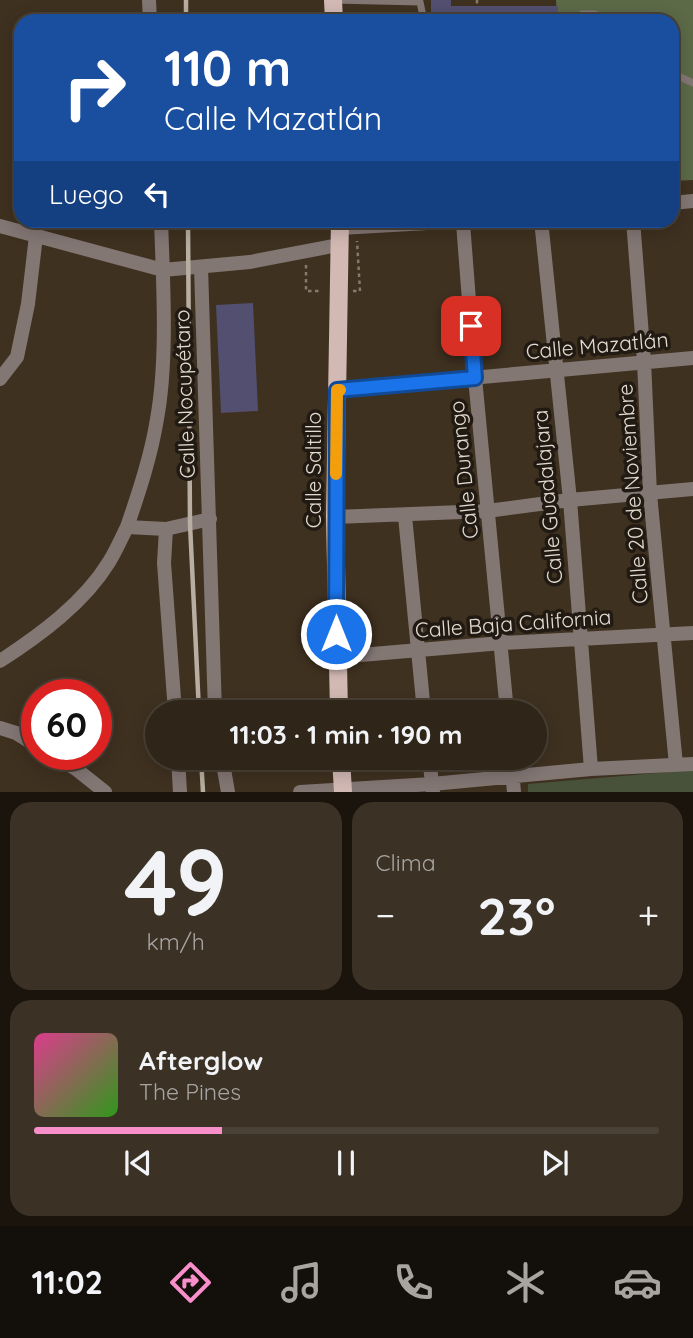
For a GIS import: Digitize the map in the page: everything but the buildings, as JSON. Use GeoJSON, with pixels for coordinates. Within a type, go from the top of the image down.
{"type":"FeatureCollection","features":[{"type":"Feature","properties":{"kind":"main road","name":"Calle Saltillo"},"geometry":{"type":"LineString","coordinates":[[339,700],[335,517],[340,231]]}},
{"type":"Feature","properties":{"kind":"main road"},"geometry":{"type":"LineString","coordinates":[[342,770],[343,790]]}},
{"type":"Feature","properties":{"kind":"street"},"geometry":{"type":"LineString","coordinates":[[0,226],[163,270],[250,262],[340,231],[386,228]]}},
{"type":"Feature","properties":{"kind":"street","name":"Calle Nocupétaro"},"geometry":{"type":"LineString","coordinates":[[0,661],[30,641],[88,592],[109,562],[127,527],[147,466],[158,416],[163,342],[161,228]]}},
{"type":"Feature","properties":{"kind":"street","name":"Calle Durango"},"geometry":{"type":"LineString","coordinates":[[463,228],[506,700]]}},
{"type":"Feature","properties":{"kind":"street","name":"Calle Guadalajara"},"geometry":{"type":"LineString","coordinates":[[542,228],[570,500],[591,769]]}},
{"type":"Feature","properties":{"kind":"street","name":"Calle 20 de Noviembre"},"geometry":{"type":"LineString","coordinates":[[634,228],[644,361],[650,494],[676,765]]}},
{"type":"Feature","properties":{"kind":"street"},"geometry":{"type":"LineString","coordinates":[[0,379],[17,357],[28,304],[36,236]]}},
{"type":"Feature","properties":{"kind":"street","name":"Calle Nocupétaro"},"geometry":{"type":"LineString","coordinates":[[201,267],[215,700]]}},
{"type":"Feature","properties":{"kind":"street","name":"Calle Mazatlán"},"geometry":{"type":"LineString","coordinates":[[337,390],[693,358]]}},
{"type":"Feature","properties":{"kind":"street"},"geometry":{"type":"LineString","coordinates":[[335,517],[487,511],[570,500],[693,489]]}},
{"type":"Feature","properties":{"kind":"street"},"geometry":{"type":"LineString","coordinates":[[405,516],[423,700]]}},
{"type":"Feature","properties":{"kind":"street"},"geometry":{"type":"LineString","coordinates":[[127,527],[166,528],[210,519]]}},
{"type":"Feature","properties":{"kind":"street"},"geometry":{"type":"LineString","coordinates":[[166,528],[164,563],[174,700]]}},
{"type":"Feature","properties":{"kind":"street","name":"Calle Baja California"},"geometry":{"type":"LineString","coordinates":[[337,657],[502,643],[693,633]]}},
{"type":"Feature","properties":{"kind":"street"},"geometry":{"type":"LineString","coordinates":[[0,728],[21,736]]}},
{"type":"Feature","properties":{"kind":"street"},"geometry":{"type":"LineString","coordinates":[[300,792],[433,788],[512,776],[693,764]]}},
{"type":"Feature","properties":{"kind":"street"},"geometry":{"type":"LineString","coordinates":[[77,770],[105,792]]}},
{"type":"Feature","properties":{"kind":"street"},"geometry":{"type":"LineString","coordinates":[[179,770],[180,792]]}},
{"type":"Feature","properties":{"kind":"street"},"geometry":{"type":"LineString","coordinates":[[224,770],[228,792]]}},
{"type":"Feature","properties":{"kind":"street"},"geometry":{"type":"LineString","coordinates":[[431,770],[433,788]]}},
{"type":"Feature","properties":{"kind":"street"},"geometry":{"type":"LineString","coordinates":[[512,770],[514,792]]}},
{"type":"Feature","properties":{"kind":"lane"},"geometry":{"type":"LineString","coordinates":[[333,0],[420,2],[423,14]]}},
{"type":"Feature","properties":{"kind":"path"},"geometry":{"type":"LineString","coordinates":[[477,0],[477,7]]}},
{"type":"Feature","properties":{"kind":"path"},"geometry":{"type":"LineString","coordinates":[[358,259],[360,291]]}},
{"type":"Feature","properties":{"kind":"path"},"geometry":{"type":"LineString","coordinates":[[305,261],[306,291]]}},
{"type":"Feature","properties":{"kind":"green space"},"geometry":{"type":"Polygon","coordinates":[[[556,0],[693,0],[693,180],[679,181],[679,14],[557,14],[556,0]]]}},
{"type":"Feature","properties":{"kind":"green space"},"geometry":{"type":"Polygon","coordinates":[[[693,770],[693,792],[528,792],[528,784],[693,770]]]}},
{"type":"Feature","properties":{"kind":"railway"},"geometry":{"type":"LineString","coordinates":[[186,0],[186,14]]}},
{"type":"Feature","properties":{"kind":"railway"},"geometry":{"type":"LineString","coordinates":[[188,228],[190,524],[198,700]]}},
{"type":"Feature","properties":{"kind":"railway"},"geometry":{"type":"LineString","coordinates":[[202,770],[203,792]]}},
{"type":"Feature","properties":{"kind":"slow traffic"},"geometry":{"type":"LineString","coordinates":[[336,474],[337,390],[340,390]]}},
{"type":"Feature","properties":{"kind":"route"},"geometry":{"type":"LineString","coordinates":[[336,634],[337,390],[475,378],[471,326]]}}]}
